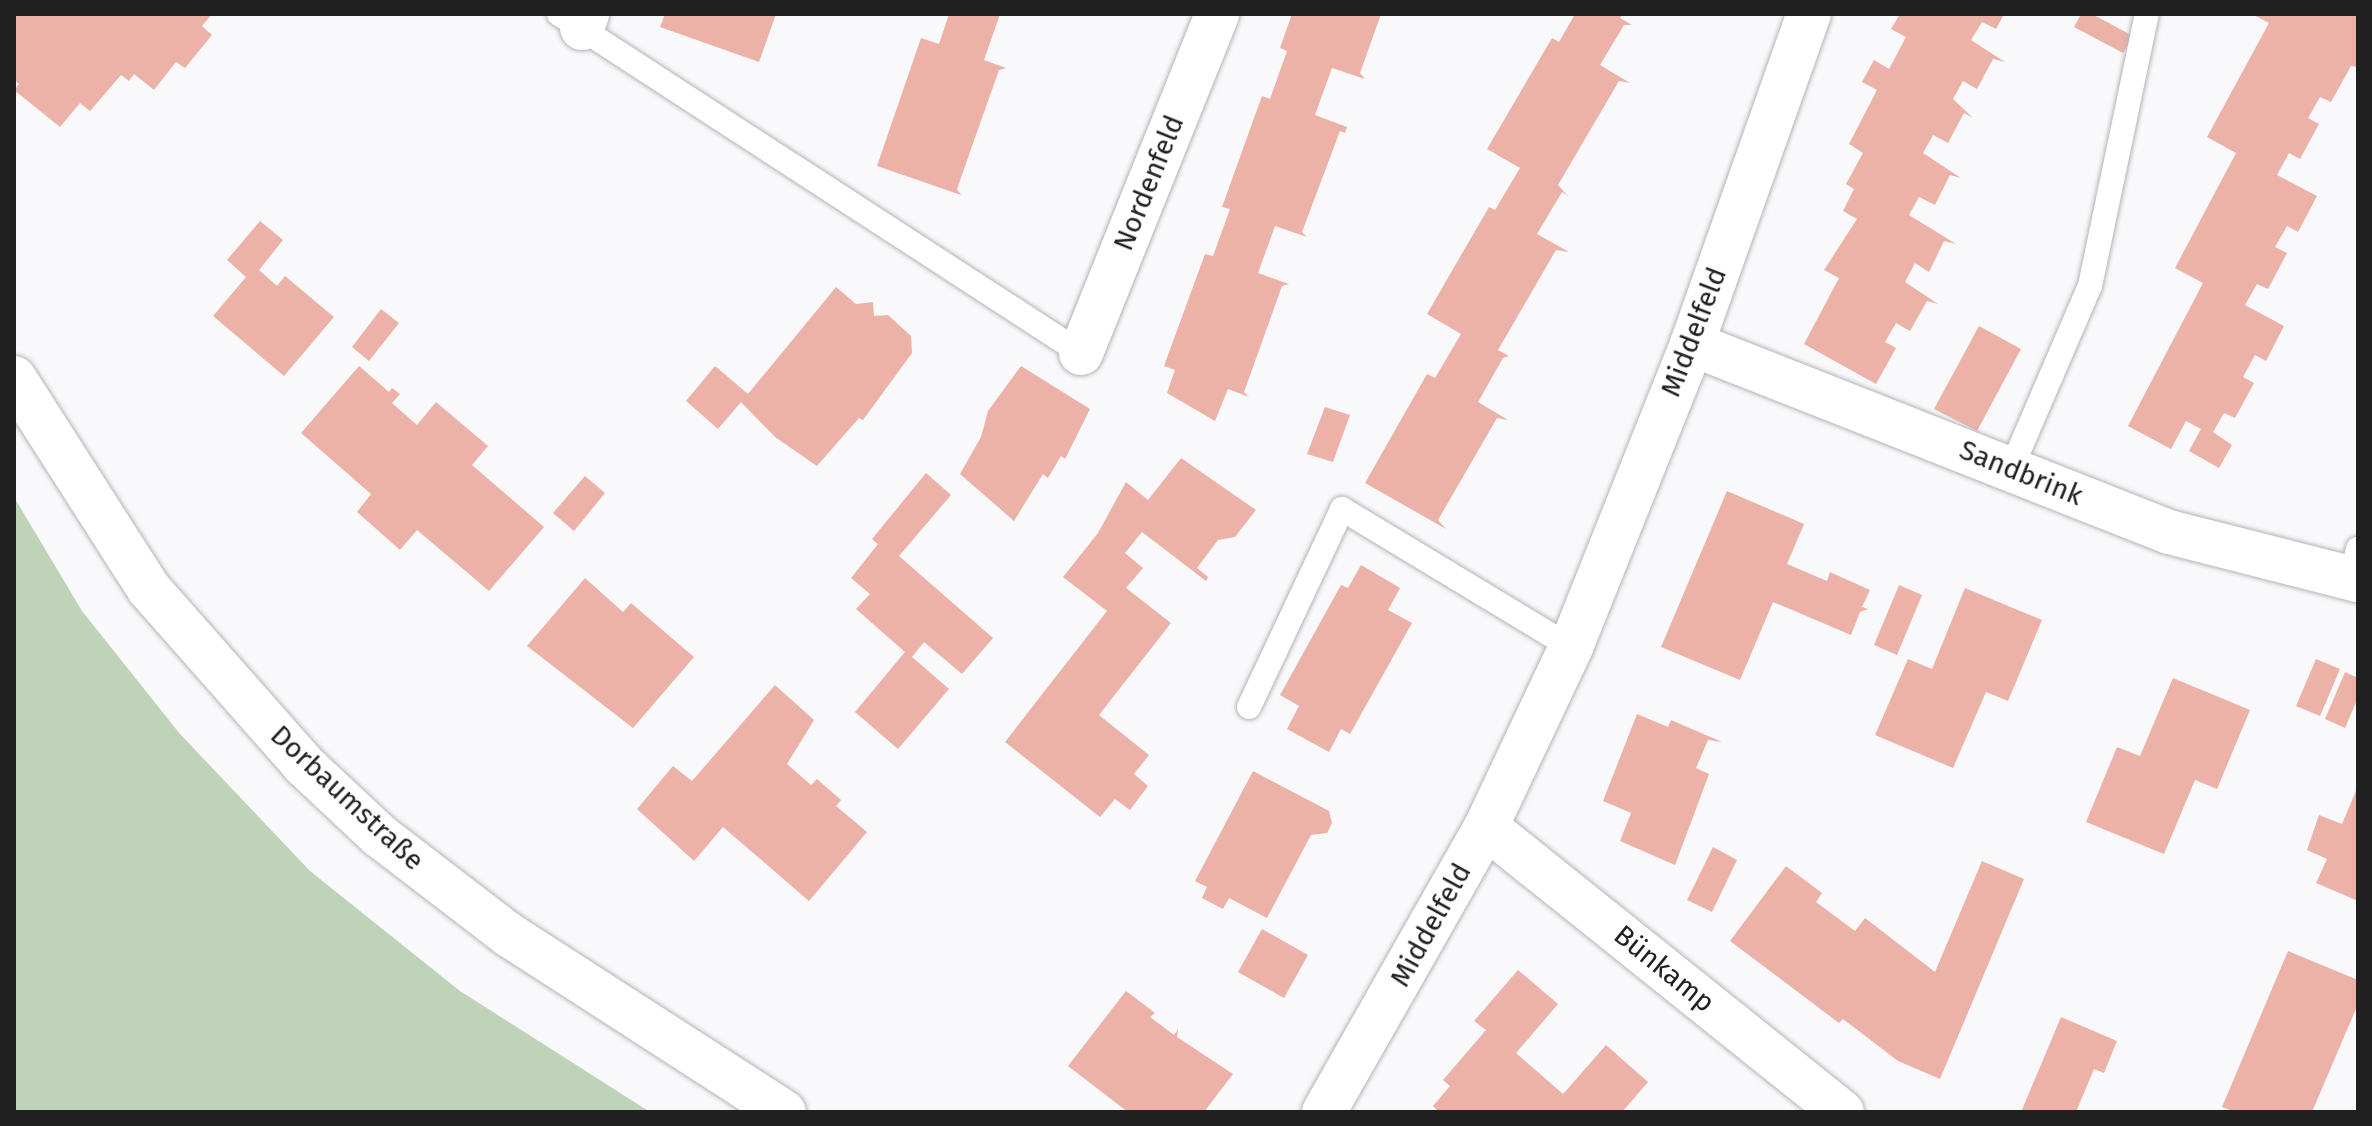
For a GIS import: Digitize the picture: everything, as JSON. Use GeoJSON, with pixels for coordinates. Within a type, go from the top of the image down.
{"type":"FeatureCollection","features":[{"type":"Feature","properties":{"kind":"street","name":"Nordenfeld"},"geometry":{"type":"LineString","coordinates":[[1081,353],[1217,14]]}},
{"type":"Feature","properties":{"kind":"street","name":"Middelfeld"},"geometry":{"type":"LineString","coordinates":[[1324,1112],[1486,827],[1571,647],[1692,344],[1809,14]]}},
{"type":"Feature","properties":{"kind":"street","name":"Sandbrink"},"geometry":{"type":"LineString","coordinates":[[1692,344],[2169,532],[2356,569]]}},
{"type":"Feature","properties":{"kind":"street","name":"Dorbaumstraße"},"geometry":{"type":"LineString","coordinates":[[14,378],[149,589],[304,765],[380,836],[509,935],[784,1112]]}},
{"type":"Feature","properties":{"kind":"street","name":"Bünkamp"},"geometry":{"type":"LineString","coordinates":[[1486,827],[1842,1112]]}},
{"type":"Feature","properties":{"kind":"lane"},"geometry":{"type":"LineString","coordinates":[[2011,469],[2090,286],[2147,14]]}},
{"type":"Feature","properties":{"kind":"lane"},"geometry":{"type":"LineString","coordinates":[[576,19],[1081,353]]}},
{"type":"Feature","properties":{"kind":"lane"},"geometry":{"type":"LineString","coordinates":[[1249,707],[1342,509],[1571,647]]}},
{"type":"Feature","properties":{"kind":"green space"},"geometry":{"type":"Polygon","coordinates":[[[14,497],[82,611],[180,734],[310,871],[460,991],[650,1112],[14,1112],[14,497]]]}},
{"type":"Feature","properties":{"kind":"building"},"geometry":{"type":"Polygon","coordinates":[[[14,14],[212,14],[202,26],[212,35],[185,68],[176,62],[154,90],[134,74],[129,81],[121,75],[90,111],[80,103],[60,127],[14,90],[19,84],[14,80],[14,14]]]}},
{"type":"Feature","properties":{"kind":"building"},"geometry":{"type":"Polygon","coordinates":[[[665,14],[776,14],[759,62],[660,27],[665,14]]]}},
{"type":"Feature","properties":{"kind":"building"},"geometry":{"type":"Polygon","coordinates":[[[949,14],[1000,14],[984,60],[1006,68],[999,70],[977,132],[957,189],[961,195],[877,166],[921,38],[939,44],[949,14]]]}},
{"type":"Feature","properties":{"kind":"building"},"geometry":{"type":"Polygon","coordinates":[[[1292,14],[1381,14],[1360,73],[1365,79],[1332,68],[1315,115],[1347,127],[1345,133],[1340,131],[1302,232],[1307,237],[1275,226],[1258,273],[1289,284],[1282,286],[1244,392],[1249,397],[1228,389],[1215,421],[1167,393],[1175,370],[1164,366],[1205,254],[1213,256],[1221,234],[1230,209],[1222,207],[1262,96],[1270,99],[1287,51],[1280,48],[1292,14]]]}},
{"type":"Feature","properties":{"kind":"building"},"geometry":{"type":"Polygon","coordinates":[[[1575,14],[1623,14],[1620,18],[1632,25],[1624,25],[1600,65],[1630,83],[1619,81],[1558,185],[1568,196],[1562,192],[1537,234],[1569,252],[1556,250],[1498,350],[1509,356],[1503,358],[1478,402],[1508,420],[1497,418],[1438,520],[1446,529],[1365,483],[1427,374],[1435,378],[1461,334],[1427,314],[1489,207],[1495,210],[1520,168],[1487,149],[1552,38],[1559,42],[1575,14]]]}},
{"type":"Feature","properties":{"kind":"building"},"geometry":{"type":"Polygon","coordinates":[[[1900,14],[2004,14],[1996,29],[1982,22],[1971,40],[2005,62],[1993,59],[1977,89],[1963,81],[1953,99],[1973,118],[1964,113],[1948,143],[1933,135],[1923,153],[1961,178],[1950,175],[1935,205],[1919,197],[1909,215],[1956,244],[1944,241],[1929,272],[1915,263],[1905,282],[1938,304],[1927,301],[1910,331],[1896,323],[1885,342],[1896,348],[1876,384],[1804,344],[1839,278],[1824,270],[1857,219],[1843,211],[1854,189],[1846,184],[1863,153],[1849,144],[1877,90],[1862,82],[1874,60],[1889,69],[1906,37],[1891,29],[1900,14]]]}},
{"type":"Feature","properties":{"kind":"building"},"geometry":{"type":"Polygon","coordinates":[[[2081,14],[2092,14],[2133,36],[2123,53],[2074,27],[2081,14]]]}},
{"type":"Feature","properties":{"kind":"building"},"geometry":{"type":"Polygon","coordinates":[[[2252,14],[2358,14],[2358,67],[2351,66],[2331,102],[2320,97],[2308,118],[2319,124],[2300,159],[2289,153],[2277,175],[2317,196],[2298,232],[2287,226],[2275,247],[2287,253],[2268,289],[2257,284],[2245,305],[2284,326],[2266,361],[2255,355],[2243,377],[2254,383],[2235,418],[2224,413],[2213,432],[2232,445],[2219,468],[2189,451],[2201,429],[2186,421],[2171,449],[2128,426],[2203,283],[2175,268],[2236,153],[2207,137],[2269,23],[2252,14]]]}},
{"type":"Feature","properties":{"kind":"building"},"geometry":{"type":"Polygon","coordinates":[[[260,221],[283,240],[259,270],[277,286],[285,276],[334,317],[284,376],[213,316],[246,277],[227,260],[260,221]]]}},
{"type":"Feature","properties":{"kind":"building"},"geometry":{"type":"Polygon","coordinates":[[[836,287],[856,304],[873,302],[874,316],[888,315],[911,336],[912,353],[863,420],[859,418],[817,466],[775,437],[741,402],[718,429],[686,401],[715,366],[748,394],[836,287]]]}},
{"type":"Feature","properties":{"kind":"building"},"geometry":{"type":"Polygon","coordinates":[[[381,309],[399,323],[369,361],[352,347],[381,309]]]}},
{"type":"Feature","properties":{"kind":"building"},"geometry":{"type":"Polygon","coordinates":[[[1979,326],[2021,349],[1977,431],[1934,409],[1979,326]]]}},
{"type":"Feature","properties":{"kind":"building"},"geometry":{"type":"Polygon","coordinates":[[[359,366],[389,392],[392,388],[400,394],[392,403],[417,425],[436,402],[488,446],[472,465],[544,527],[489,591],[417,530],[400,550],[357,512],[371,494],[301,433],[359,366]]]}},
{"type":"Feature","properties":{"kind":"building"},"geometry":{"type":"Polygon","coordinates":[[[1021,366],[1090,409],[1065,459],[1061,456],[1048,478],[1043,474],[1014,521],[960,474],[981,437],[988,411],[1021,366]]]}},
{"type":"Feature","properties":{"kind":"building"},"geometry":{"type":"Polygon","coordinates":[[[1325,407],[1350,415],[1333,462],[1307,454],[1325,407]]]}},
{"type":"Feature","properties":{"kind":"building"},"geometry":{"type":"Polygon","coordinates":[[[1181,458],[1256,510],[1235,537],[1218,540],[1197,568],[1208,577],[1206,581],[1142,532],[1125,553],[1143,568],[1126,588],[1171,623],[1099,715],[1149,755],[1134,774],[1148,786],[1130,810],[1115,799],[1100,817],[1005,742],[1107,611],[1063,577],[1098,533],[1126,482],[1148,500],[1181,458]]]}},
{"type":"Feature","properties":{"kind":"building"},"geometry":{"type":"Polygon","coordinates":[[[926,473],[951,495],[899,556],[993,638],[962,674],[924,642],[912,657],[949,689],[898,749],[855,712],[905,652],[856,609],[870,594],[851,578],[878,544],[872,539],[926,473]]]}},
{"type":"Feature","properties":{"kind":"building"},"geometry":{"type":"Polygon","coordinates":[[[585,476],[605,493],[574,531],[553,513],[585,476]]]}},
{"type":"Feature","properties":{"kind":"building"},"geometry":{"type":"Polygon","coordinates":[[[1727,491],[1804,524],[1787,564],[1827,581],[1830,572],[1870,590],[1862,607],[1868,609],[1860,612],[1851,635],[1773,602],[1740,680],[1661,647],[1727,491]]]}},
{"type":"Feature","properties":{"kind":"building"},"geometry":{"type":"Polygon","coordinates":[[[1361,565],[1400,588],[1388,610],[1412,623],[1350,734],[1341,729],[1329,752],[1287,729],[1299,706],[1280,695],[1341,585],[1348,588],[1361,565]]]}},
{"type":"Feature","properties":{"kind":"building"},"geometry":{"type":"Polygon","coordinates":[[[585,578],[623,612],[631,603],[694,657],[633,728],[527,646],[585,578]]]}},
{"type":"Feature","properties":{"kind":"building"},"geometry":{"type":"Polygon","coordinates":[[[1899,585],[1922,595],[1897,655],[1874,645],[1899,585]]]}},
{"type":"Feature","properties":{"kind":"building"},"geometry":{"type":"Polygon","coordinates":[[[1965,588],[2042,620],[2008,701],[1986,692],[1953,768],[1875,735],[1908,659],[1932,669],[1965,588]]]}},
{"type":"Feature","properties":{"kind":"building"},"geometry":{"type":"Polygon","coordinates":[[[2316,659],[2340,669],[2320,716],[2296,706],[2316,659]]]}},
{"type":"Feature","properties":{"kind":"building"},"geometry":{"type":"Polygon","coordinates":[[[2345,672],[2358,678],[2358,698],[2345,728],[2325,719],[2345,672]]]}},
{"type":"Feature","properties":{"kind":"building"},"geometry":{"type":"Polygon","coordinates":[[[2173,678],[2250,710],[2217,789],[2195,780],[2164,854],[2086,822],[2117,747],[2140,756],[2173,678]]]}},
{"type":"Feature","properties":{"kind":"building"},"geometry":{"type":"Polygon","coordinates":[[[775,685],[814,720],[787,764],[811,785],[817,779],[841,800],[836,806],[867,832],[809,901],[723,827],[694,861],[637,809],[673,766],[692,781],[775,685]]]}},
{"type":"Feature","properties":{"kind":"building"},"geometry":{"type":"Polygon","coordinates":[[[1637,714],[1668,727],[1671,720],[1722,742],[1708,740],[1696,768],[1709,774],[1675,865],[1620,841],[1631,813],[1603,801],[1637,714]]]}},
{"type":"Feature","properties":{"kind":"building"},"geometry":{"type":"Polygon","coordinates":[[[1253,771],[1329,811],[1332,823],[1327,833],[1311,835],[1267,918],[1229,898],[1223,909],[1202,898],[1207,887],[1195,881],[1253,771]]]}},
{"type":"Feature","properties":{"kind":"building"},"geometry":{"type":"Polygon","coordinates":[[[2358,786],[2358,901],[2316,883],[2327,859],[2307,850],[2319,815],[2342,824],[2358,786]]]}},
{"type":"Feature","properties":{"kind":"building"},"geometry":{"type":"Polygon","coordinates":[[[1713,847],[1737,860],[1712,912],[1687,900],[1713,847]]]}},
{"type":"Feature","properties":{"kind":"building"},"geometry":{"type":"Polygon","coordinates":[[[1982,861],[2024,879],[1940,1079],[1898,1061],[1843,1019],[1839,1023],[1730,941],[1786,866],[1822,893],[1816,902],[1855,931],[1865,918],[1935,972],[1982,861]]]}},
{"type":"Feature","properties":{"kind":"building"},"geometry":{"type":"Polygon","coordinates":[[[1262,929],[1308,955],[1284,998],[1238,972],[1262,929]]]}},
{"type":"Feature","properties":{"kind":"building"},"geometry":{"type":"Polygon","coordinates":[[[2288,951],[2358,980],[2358,1004],[2312,1112],[2235,1112],[2222,1107],[2288,951]]]}},
{"type":"Feature","properties":{"kind":"building"},"geometry":{"type":"Polygon","coordinates":[[[1518,970],[1558,1004],[1516,1053],[1563,1094],[1606,1045],[1648,1082],[1622,1112],[1439,1112],[1433,1106],[1450,1086],[1443,1080],[1486,1030],[1474,1021],[1518,970]]]}},
{"type":"Feature","properties":{"kind":"building"},"geometry":{"type":"Polygon","coordinates":[[[1126,991],[1155,1013],[1150,1017],[1174,1035],[1178,1029],[1177,1037],[1233,1074],[1204,1112],[1128,1112],[1068,1066],[1126,991]]]}},
{"type":"Feature","properties":{"kind":"building"},"geometry":{"type":"Polygon","coordinates":[[[2061,1017],[2117,1041],[2104,1073],[2094,1069],[2076,1112],[2021,1112],[2061,1017]]]}}]}
